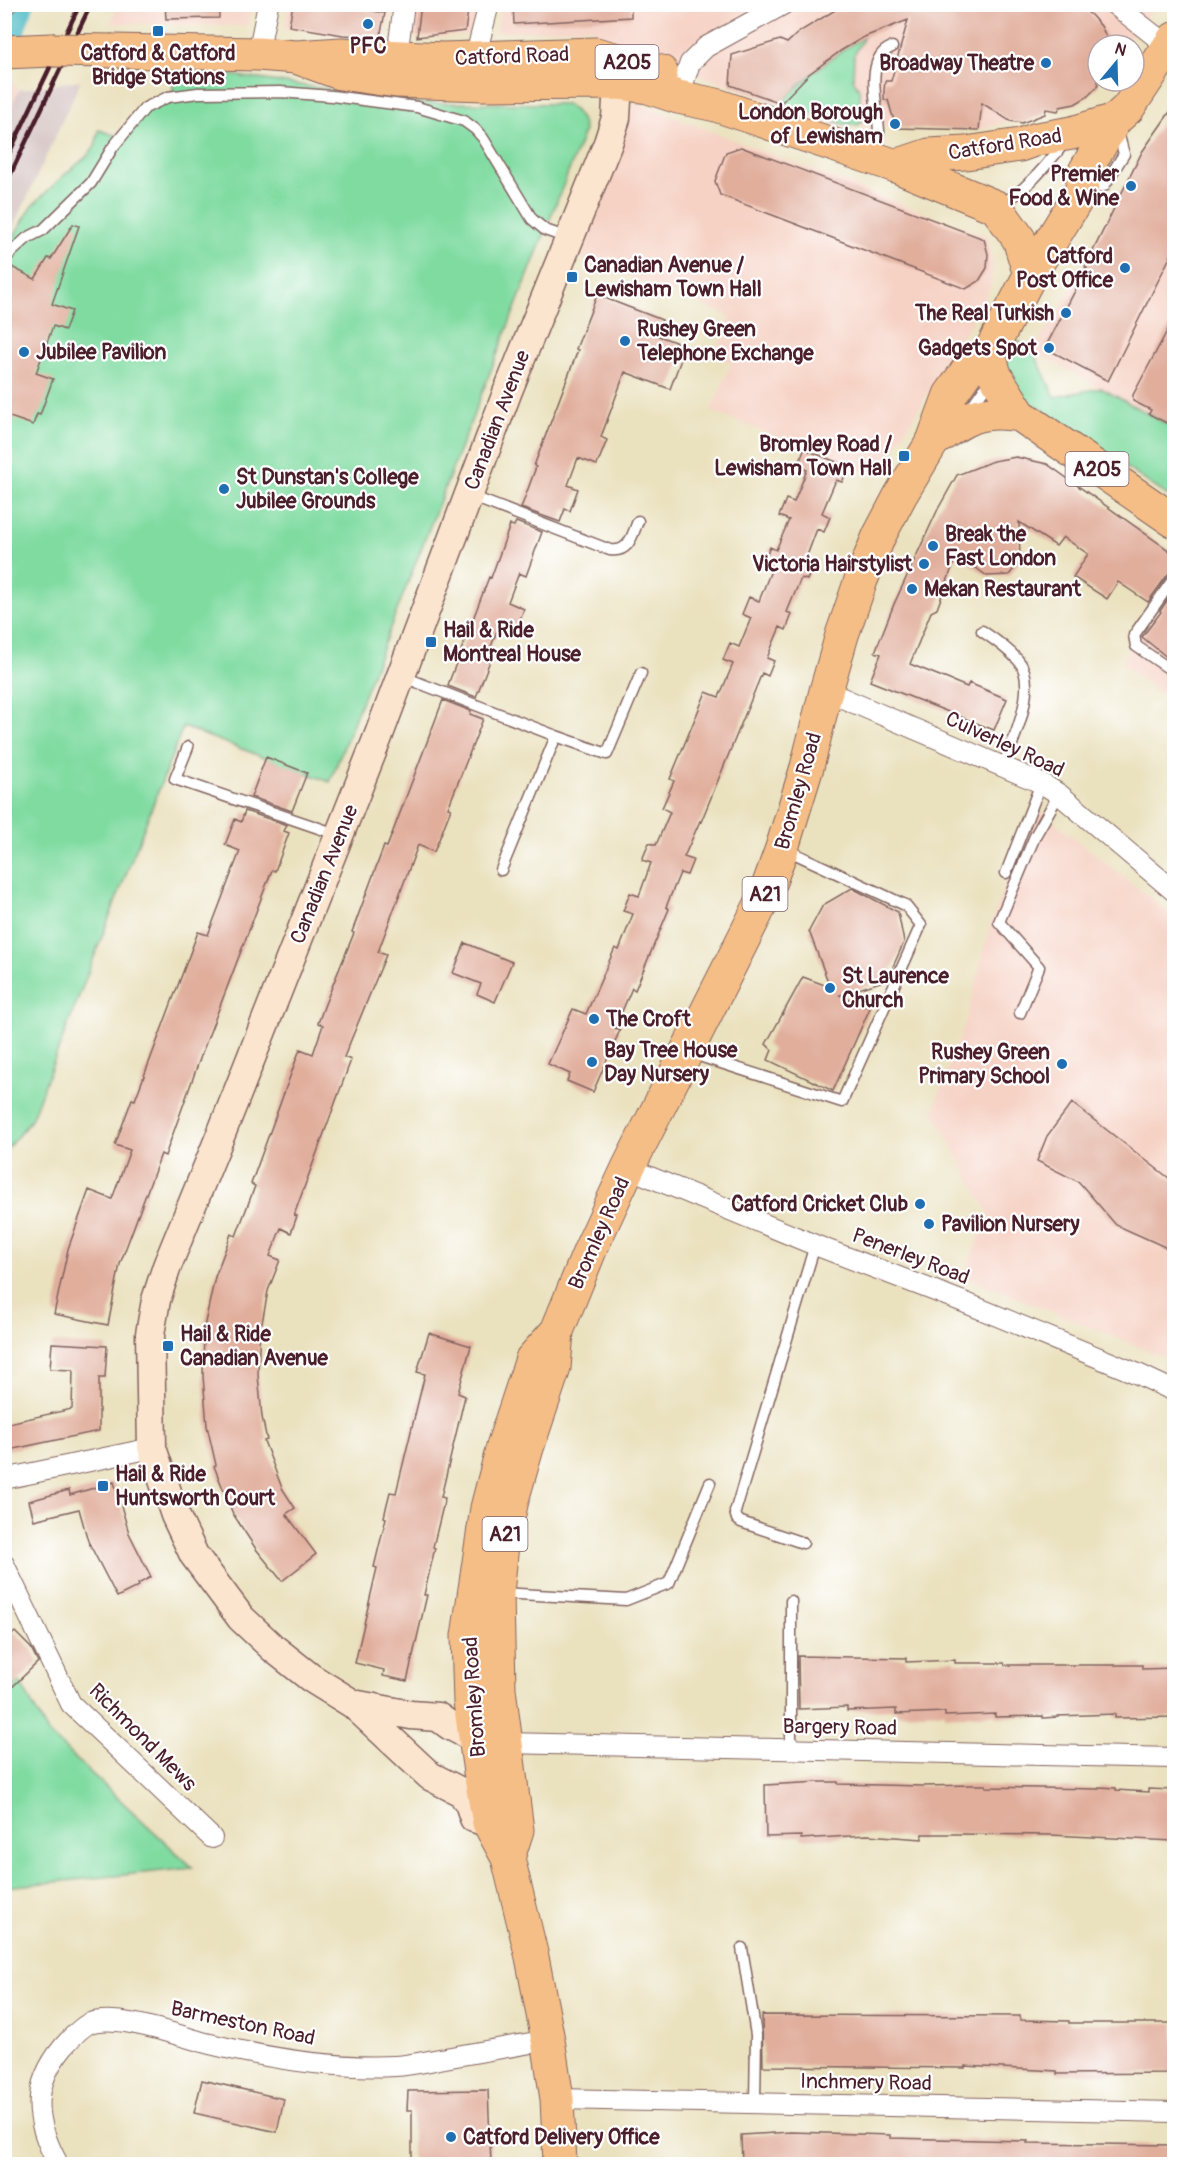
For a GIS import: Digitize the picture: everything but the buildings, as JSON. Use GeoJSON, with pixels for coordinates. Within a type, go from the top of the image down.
{"type":"FeatureCollection","features":[{"type":"Feature","properties":{"kind":"highway"},"geometry":{"type":"LineString","coordinates":[[989,354],[1030,275],[1081,192],[1085,171],[1114,120],[1128,108],[1172,43]]}},
{"type":"Feature","properties":{"kind":"highway","name":"Catford Road"},"geometry":{"type":"LineString","coordinates":[[4,52],[75,50],[296,57],[341,54],[397,56],[472,70],[648,87],[678,97],[716,105],[884,162],[996,207]]}},
{"type":"Feature","properties":{"kind":"highway","name":"Catford Road"},"geometry":{"type":"LineString","coordinates":[[296,57],[340,73],[396,81],[472,70],[527,56],[596,54],[684,81],[716,105]]}},
{"type":"Feature","properties":{"kind":"highway","name":"Catford Road"},"geometry":{"type":"LineString","coordinates":[[884,162],[999,148],[1072,133],[1114,120]]}},
{"type":"Feature","properties":{"kind":"highway"},"geometry":{"type":"LineString","coordinates":[[996,207],[1019,238],[1030,275]]}},
{"type":"Feature","properties":{"kind":"highway","name":"A205"},"geometry":{"type":"LineString","coordinates":[[989,354],[995,375],[1020,415],[1174,521]]}},
{"type":"Feature","properties":{"kind":"highway","name":"Bromley Road"},"geometry":{"type":"LineString","coordinates":[[560,2164],[557,2099],[532,1957],[508,1858],[489,1823],[490,1741],[499,1689],[497,1593],[502,1545],[512,1500],[554,1368],[557,1331],[590,1250],[628,1168],[764,898],[783,848],[826,691],[861,580],[900,496],[933,441],[950,394],[969,368],[989,354]]}},
{"type":"Feature","properties":{"kind":"highway","name":"Bromley Road"},"geometry":{"type":"LineString","coordinates":[[933,441],[963,419],[992,412],[1020,415]]}},
{"type":"Feature","properties":{"kind":"highway","name":"Bromley Road"},"geometry":{"type":"LineString","coordinates":[[508,1858],[517,1830],[490,1741],[470,1702],[468,1636],[487,1508],[503,1446],[532,1359],[557,1331]]}},
{"type":"Feature","properties":{"kind":"street"},"geometry":{"type":"LineString","coordinates":[[258,54],[268,4]]}},
{"type":"Feature","properties":{"kind":"street"},"geometry":{"type":"LineString","coordinates":[[397,56],[404,4]]}},
{"type":"Feature","properties":{"kind":"street"},"geometry":{"type":"LineString","coordinates":[[472,70],[489,4]]}},
{"type":"Feature","properties":{"kind":"street"},"geometry":{"type":"LineString","coordinates":[[684,81],[690,63],[706,47],[784,4]]}},
{"type":"Feature","properties":{"kind":"street"},"geometry":{"type":"LineString","coordinates":[[1114,4],[1172,43]]}},
{"type":"Feature","properties":{"kind":"street"},"geometry":{"type":"LineString","coordinates":[[527,56],[596,69],[618,83]]}},
{"type":"Feature","properties":{"kind":"street","name":"Canadian Avenue"},"geometry":{"type":"LineString","coordinates":[[489,1823],[474,1818],[469,1803],[461,1792],[430,1776],[353,1704],[311,1678],[273,1648],[241,1618],[194,1555],[175,1515],[152,1448],[150,1334],[156,1299],[166,1266],[223,1129],[339,835],[468,495],[616,118],[618,83]]}},
{"type":"Feature","properties":{"kind":"street","name":"Culverley Road"},"geometry":{"type":"LineString","coordinates":[[826,691],[1041,783],[1059,794],[1174,891]]}},
{"type":"Feature","properties":{"kind":"street","name":"Penerley Road"},"geometry":{"type":"LineString","coordinates":[[628,1168],[815,1245],[961,1301],[1174,1391]]}},
{"type":"Feature","properties":{"kind":"street"},"geometry":{"type":"LineString","coordinates":[[4,1479],[152,1448]]}},
{"type":"Feature","properties":{"kind":"street","name":"Richmond Mews"},"geometry":{"type":"LineString","coordinates":[[4,1564],[71,1704],[212,1838]]}},
{"type":"Feature","properties":{"kind":"street"},"geometry":{"type":"LineString","coordinates":[[399,1747],[402,1728],[425,1716],[470,1702]]}},
{"type":"Feature","properties":{"kind":"street","name":"Canadian Avenue"},"geometry":{"type":"LineString","coordinates":[[353,1704],[425,1716],[490,1741]]}},
{"type":"Feature","properties":{"kind":"street","name":"Bargery Road"},"geometry":{"type":"LineString","coordinates":[[490,1741],[1174,1758]]}},
{"type":"Feature","properties":{"kind":"street","name":"Barmeston Road"},"geometry":{"type":"LineString","coordinates":[[58,2164],[47,2143],[39,2109],[41,2086],[51,2062],[70,2039],[90,2023],[112,2021],[138,2024],[271,2058],[353,2066],[397,2066],[548,2040]]}},
{"type":"Feature","properties":{"kind":"street","name":"Inchmery Road"},"geometry":{"type":"LineString","coordinates":[[557,2099],[1174,2112]]}},
{"type":"Feature","properties":{"kind":"lane"},"geometry":{"type":"LineString","coordinates":[[884,162],[875,90],[877,62],[884,50],[892,47]]}},
{"type":"Feature","properties":{"kind":"lane"},"geometry":{"type":"LineString","coordinates":[[4,259],[27,238],[43,230],[91,183],[114,147],[144,108],[168,98],[198,93],[280,92],[332,96],[417,106],[464,121],[483,138],[532,219],[545,230],[569,239]]}},
{"type":"Feature","properties":{"kind":"lane"},"geometry":{"type":"LineString","coordinates":[[996,207],[1013,198],[1050,160],[1072,133]]}},
{"type":"Feature","properties":{"kind":"lane"},"geometry":{"type":"LineString","coordinates":[[963,419],[988,383],[989,354]]}},
{"type":"Feature","properties":{"kind":"lane"},"geometry":{"type":"LineString","coordinates":[[468,495],[610,550],[622,550],[627,547],[639,521]]}},
{"type":"Feature","properties":{"kind":"lane"},"geometry":{"type":"LineString","coordinates":[[1174,578],[1134,636],[1136,646],[1174,672]]}},
{"type":"Feature","properties":{"kind":"lane"},"geometry":{"type":"LineString","coordinates":[[982,630],[1019,661],[1026,680],[1025,699],[1003,766]]}},
{"type":"Feature","properties":{"kind":"lane"},"geometry":{"type":"LineString","coordinates":[[400,676],[607,754],[640,673]]}},
{"type":"Feature","properties":{"kind":"lane"},"geometry":{"type":"LineString","coordinates":[[501,870],[556,736]]}},
{"type":"Feature","properties":{"kind":"lane"},"geometry":{"type":"LineString","coordinates":[[189,747],[175,779],[339,835]]}},
{"type":"Feature","properties":{"kind":"lane"},"geometry":{"type":"LineString","coordinates":[[1006,873],[1041,783]]}},
{"type":"Feature","properties":{"kind":"lane"},"geometry":{"type":"LineString","coordinates":[[1020,1012],[1039,967],[999,922],[1035,836],[1059,794]]}},
{"type":"Feature","properties":{"kind":"lane"},"geometry":{"type":"LineString","coordinates":[[687,1052],[843,1102],[921,925],[905,905],[783,848]]}},
{"type":"Feature","properties":{"kind":"lane"},"geometry":{"type":"LineString","coordinates":[[803,1543],[741,1522],[737,1519],[735,1512],[815,1245]]}},
{"type":"Feature","properties":{"kind":"lane"},"geometry":{"type":"LineString","coordinates":[[497,1593],[626,1600],[669,1583],[710,1483]]}},
{"type":"Feature","properties":{"kind":"lane"},"geometry":{"type":"LineString","coordinates":[[791,1601],[791,1750]]}},
{"type":"Feature","properties":{"kind":"lane"},"geometry":{"type":"LineString","coordinates":[[742,1948],[756,2035],[755,2103]]}},
{"type":"Feature","properties":{"kind":"shaded area"},"geometry":{"type":"Polygon","coordinates":[[[502,4],[1156,5],[1134,33],[1086,33],[1086,92],[1056,107],[986,128],[830,125],[599,36],[591,27],[496,33],[502,4]]]}},
{"type":"Feature","properties":{"kind":"shaded area"},"geometry":{"type":"Polygon","coordinates":[[[120,5],[252,5],[248,26],[109,23],[120,5]]]}},
{"type":"Feature","properties":{"kind":"shaded area"},"geometry":{"type":"Polygon","coordinates":[[[287,5],[392,5],[385,43],[284,28],[287,5]]]}},
{"type":"Feature","properties":{"kind":"shaded area"},"geometry":{"type":"Polygon","coordinates":[[[417,5],[480,5],[476,34],[412,39],[417,5]]]}},
{"type":"Feature","properties":{"kind":"shaded area"},"geometry":{"type":"Polygon","coordinates":[[[10,79],[19,90],[5,122],[5,80],[10,79]]]}},
{"type":"Feature","properties":{"kind":"shaded area"},"geometry":{"type":"Polygon","coordinates":[[[81,80],[5,246],[5,122],[19,90],[81,80]]]}},
{"type":"Feature","properties":{"kind":"shaded area"},"geometry":{"type":"Polygon","coordinates":[[[1174,99],[1174,428],[1033,351],[1074,284],[1117,197],[1174,99]]]}},
{"type":"Feature","properties":{"kind":"shaded area"},"geometry":{"type":"Polygon","coordinates":[[[634,102],[988,237],[993,263],[991,286],[877,477],[711,411],[731,363],[714,356],[730,316],[582,258],[634,102]]]}},
{"type":"Feature","properties":{"kind":"shaded area"},"geometry":{"type":"Polygon","coordinates":[[[1174,590],[1174,704],[1120,662],[1174,590]]]}},
{"type":"Feature","properties":{"kind":"shaded area","name":"Rushey Green Primary School"},"geometry":{"type":"Polygon","coordinates":[[[1034,806],[1174,917],[1174,1361],[963,1276],[989,1214],[933,1111],[967,1017],[991,923],[1034,806]]]}},
{"type":"Feature","properties":{"kind":"green space"},"geometry":{"type":"Polygon","coordinates":[[[864,37],[854,55],[853,79],[859,89],[862,121],[858,125],[843,124],[781,103],[820,67],[864,37]]]}},
{"type":"Feature","properties":{"kind":"green space","name":"St Dunstan's College Jubilee Grounds"},"geometry":{"type":"Polygon","coordinates":[[[207,73],[422,103],[566,104],[579,116],[584,132],[330,782],[183,727],[31,1120],[6,1150],[5,1158],[5,251],[32,206],[95,146],[99,130],[117,136],[173,91],[173,79],[207,73]]]}},
{"type":"Feature","properties":{"kind":"green space"},"geometry":{"type":"Polygon","coordinates":[[[1018,341],[1033,351],[1055,397],[1101,388],[1174,428],[1174,500],[1014,391],[1005,364],[1018,341]]]}},
{"type":"Feature","properties":{"kind":"green space"},"geometry":{"type":"Polygon","coordinates":[[[20,1682],[48,1733],[193,1868],[5,1887],[5,1698],[20,1682]]]}},
{"type":"Feature","properties":{"kind":"waterway"},"geometry":{"type":"LineString","coordinates":[[4,51],[10,22],[17,4]]}},
{"type":"Feature","properties":{"kind":"railway"},"geometry":{"type":"LineString","coordinates":[[4,164],[80,4]]}},
{"type":"Feature","properties":{"kind":"railway"},"geometry":{"type":"LineString","coordinates":[[4,188],[91,4]]}},
{"type":"Feature","properties":{"kind":"place","name":"PFC"},"geometry":{"type":"Point","coordinates":[368,24]}},
{"type":"Feature","properties":{"kind":"place","name":"Catford & Catford Bridge Stations"},"geometry":{"type":"Point","coordinates":[158,31]}},
{"type":"Feature","properties":{"kind":"place","name":"Broadway Theatre"},"geometry":{"type":"Point","coordinates":[1046,63]}},
{"type":"Feature","properties":{"kind":"place","name":"London Borough of Lewisham"},"geometry":{"type":"Point","coordinates":[895,124]}},
{"type":"Feature","properties":{"kind":"place","name":"Premier Food & Wine"},"geometry":{"type":"Point","coordinates":[1131,186]}},
{"type":"Feature","properties":{"kind":"place","name":"Catford Post Office"},"geometry":{"type":"Point","coordinates":[1125,268]}},
{"type":"Feature","properties":{"kind":"place","name":"Canadian Avenue / Lewisham Town Hall"},"geometry":{"type":"Point","coordinates":[572,277]}},
{"type":"Feature","properties":{"kind":"place","name":"The Real Turkish"},"geometry":{"type":"Point","coordinates":[1066,313]}},
{"type":"Feature","properties":{"kind":"place","name":"Rushey Green Telephone Exchange"},"geometry":{"type":"Point","coordinates":[625,341]}},
{"type":"Feature","properties":{"kind":"place","name":"Gadgets Spot"},"geometry":{"type":"Point","coordinates":[1049,348]}},
{"type":"Feature","properties":{"kind":"place","name":"Jubilee Pavilion"},"geometry":{"type":"Point","coordinates":[24,352]}},
{"type":"Feature","properties":{"kind":"place","name":"Bromley Road / Lewisham Town Hall"},"geometry":{"type":"Point","coordinates":[904,456]}},
{"type":"Feature","properties":{"kind":"place","name":"St Dunstan's College Jubilee Grounds"},"geometry":{"type":"Point","coordinates":[224,489]}},
{"type":"Feature","properties":{"kind":"place","name":"Break the Fast London"},"geometry":{"type":"Point","coordinates":[933,546]}},
{"type":"Feature","properties":{"kind":"place","name":"Victoria Hairstylist"},"geometry":{"type":"Point","coordinates":[924,564]}},
{"type":"Feature","properties":{"kind":"place","name":"Mekan Restaurant"},"geometry":{"type":"Point","coordinates":[912,589]}},
{"type":"Feature","properties":{"kind":"place","name":"Hail & Ride Montreal House"},"geometry":{"type":"Point","coordinates":[431,642]}},
{"type":"Feature","properties":{"kind":"place","name":"St Laurence Church"},"geometry":{"type":"Point","coordinates":[830,988]}},
{"type":"Feature","properties":{"kind":"place","name":"The Croft"},"geometry":{"type":"Point","coordinates":[594,1019]}},
{"type":"Feature","properties":{"kind":"place","name":"Bay Tree House Day Nursery"},"geometry":{"type":"Point","coordinates":[592,1062]}},
{"type":"Feature","properties":{"kind":"place","name":"Rushey Green Primary School"},"geometry":{"type":"Point","coordinates":[1062,1064]}},
{"type":"Feature","properties":{"kind":"place","name":"Catford Cricket Club"},"geometry":{"type":"Point","coordinates":[920,1204]}},
{"type":"Feature","properties":{"kind":"place","name":"Pavilion Nursery"},"geometry":{"type":"Point","coordinates":[929,1224]}},
{"type":"Feature","properties":{"kind":"place","name":"Hail & Ride Canadian Avenue"},"geometry":{"type":"Point","coordinates":[168,1346]}},
{"type":"Feature","properties":{"kind":"place","name":"Hail & Ride Huntsworth Court"},"geometry":{"type":"Point","coordinates":[103,1486]}},
{"type":"Feature","properties":{"kind":"place","name":"Catford Delivery Office"},"geometry":{"type":"Point","coordinates":[451,2137]}}]}
